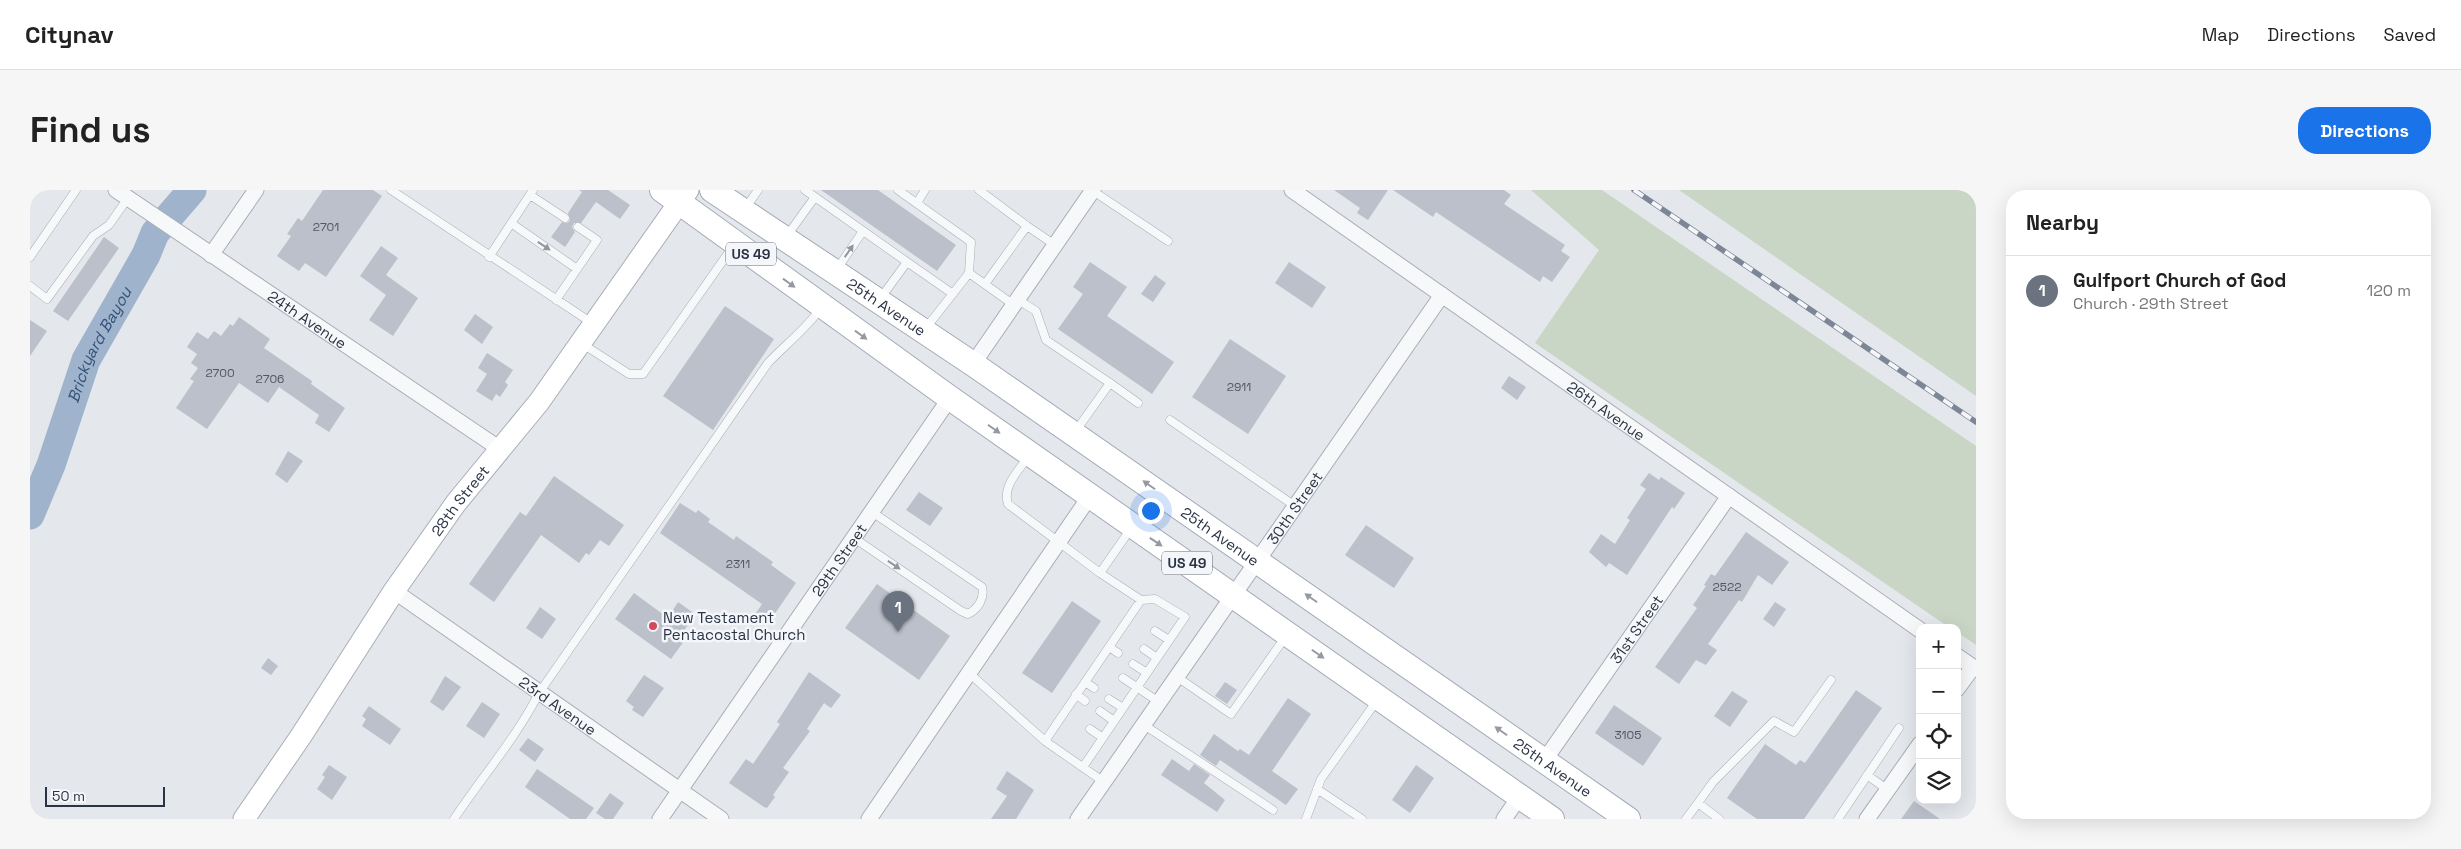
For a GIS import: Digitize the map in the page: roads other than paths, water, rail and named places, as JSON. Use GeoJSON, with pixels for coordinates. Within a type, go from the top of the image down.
{"type":"FeatureCollection","features":[{"type":"Feature","properties":{"kind":"main road","name":"25th Avenue"},"geometry":{"type":"LineString","coordinates":[[712,190],[836,270],[974,364],[1628,819]]}},
{"type":"Feature","properties":{"kind":"main road","name":"US 49"},"geometry":{"type":"LineString","coordinates":[[677,194],[736,243],[950,398],[1552,819]]}},
{"type":"Feature","properties":{"kind":"main road","name":"28th Street"},"geometry":{"type":"LineString","coordinates":[[244,819],[301,736],[394,591],[456,503],[539,402],[594,324],[677,194]]}},
{"type":"Feature","properties":{"kind":"street"},"geometry":{"type":"LineString","coordinates":[[210,255],[256,190]]}},
{"type":"Feature","properties":{"kind":"street","name":"26th Avenue"},"geometry":{"type":"LineString","coordinates":[[1292,190],[1916,627]]}},
{"type":"Feature","properties":{"kind":"street"},"geometry":{"type":"LineString","coordinates":[[974,364],[1093,191]]}},
{"type":"Feature","properties":{"kind":"street","name":"24th Avenue"},"geometry":{"type":"LineString","coordinates":[[126,198],[500,449]]}},
{"type":"Feature","properties":{"kind":"street","name":"30th Street"},"geometry":{"type":"LineString","coordinates":[[1078,819],[1442,295]]}},
{"type":"Feature","properties":{"kind":"street","name":"29th Street"},"geometry":{"type":"LineString","coordinates":[[660,819],[950,398]]}},
{"type":"Feature","properties":{"kind":"street"},"geometry":{"type":"LineString","coordinates":[[870,819],[1090,496]]}},
{"type":"Feature","properties":{"kind":"street","name":"31st Street"},"geometry":{"type":"LineString","coordinates":[[1544,761],[1729,496]]}},
{"type":"Feature","properties":{"kind":"street","name":"23rd Avenue"},"geometry":{"type":"LineString","coordinates":[[394,591],[721,819]]}},
{"type":"Feature","properties":{"kind":"street"},"geometry":{"type":"LineString","coordinates":[[1961,659],[1974,668],[1961,684]]}},
{"type":"Feature","properties":{"kind":"street"},"geometry":{"type":"LineString","coordinates":[[1868,819],[1916,750]]}},
{"type":"Feature","properties":{"kind":"street"},"geometry":{"type":"LineString","coordinates":[[1504,819],[1520,796]]}},
{"type":"Feature","properties":{"kind":"lane"},"geometry":{"type":"LineString","coordinates":[[30,195],[34,190]]}},
{"type":"Feature","properties":{"kind":"lane"},"geometry":{"type":"LineString","coordinates":[[30,257],[76,190]]}},
{"type":"Feature","properties":{"kind":"lane"},"geometry":{"type":"LineString","coordinates":[[391,190],[489,257],[594,324]]}},
{"type":"Feature","properties":{"kind":"lane"},"geometry":{"type":"LineString","coordinates":[[743,210],[758,190]]}},
{"type":"Feature","properties":{"kind":"lane"},"geometry":{"type":"LineString","coordinates":[[805,190],[953,294]]}},
{"type":"Feature","properties":{"kind":"lane"},"geometry":{"type":"LineString","coordinates":[[898,190],[971,242],[969,273],[924,330]]}},
{"type":"Feature","properties":{"kind":"lane"},"geometry":{"type":"LineString","coordinates":[[916,203],[926,190]]}},
{"type":"Feature","properties":{"kind":"lane"},"geometry":{"type":"LineString","coordinates":[[978,190],[1055,245]]}},
{"type":"Feature","properties":{"kind":"lane"},"geometry":{"type":"LineString","coordinates":[[1093,191],[1168,241]]}},
{"type":"Feature","properties":{"kind":"lane"},"geometry":{"type":"LineString","coordinates":[[489,257],[532,192],[565,218]]}},
{"type":"Feature","properties":{"kind":"lane"},"geometry":{"type":"LineString","coordinates":[[785,238],[815,197]]}},
{"type":"Feature","properties":{"kind":"lane"},"geometry":{"type":"LineString","coordinates":[[30,286],[47,299],[92,236],[109,225],[126,198]]}},
{"type":"Feature","properties":{"kind":"lane"},"geometry":{"type":"LineString","coordinates":[[511,224],[578,268]]}},
{"type":"Feature","properties":{"kind":"lane"},"geometry":{"type":"LineString","coordinates":[[985,284],[1028,226]]}},
{"type":"Feature","properties":{"kind":"lane"},"geometry":{"type":"LineString","coordinates":[[556,300],[597,240],[578,227]]}},
{"type":"Feature","properties":{"kind":"lane"},"geometry":{"type":"LineString","coordinates":[[836,270],[863,231]]}},
{"type":"Feature","properties":{"kind":"lane"},"geometry":{"type":"LineString","coordinates":[[581,343],[629,374],[643,374],[736,243]]}},
{"type":"Feature","properties":{"kind":"lane"},"geometry":{"type":"LineString","coordinates":[[880,300],[907,262]]}},
{"type":"Feature","properties":{"kind":"lane"},"geometry":{"type":"LineString","coordinates":[[969,273],[1016,302],[1036,311],[1046,340],[1138,403]]}},
{"type":"Feature","properties":{"kind":"lane"},"geometry":{"type":"LineString","coordinates":[[454,819],[768,363],[788,342],[807,328],[822,306]]}},
{"type":"Feature","properties":{"kind":"lane"},"geometry":{"type":"LineString","coordinates":[[1074,434],[1110,383]]}},
{"type":"Feature","properties":{"kind":"lane"},"geometry":{"type":"LineString","coordinates":[[1170,420],[1295,506]]}},
{"type":"Feature","properties":{"kind":"lane"},"geometry":{"type":"LineString","coordinates":[[1030,454],[1007,488],[1005,496],[1008,504],[1058,543],[1141,600],[1155,598],[1185,617],[1083,767]]}},
{"type":"Feature","properties":{"kind":"lane"},"geometry":{"type":"LineString","coordinates":[[854,538],[961,611],[968,614],[982,600],[982,587],[872,512]]}},
{"type":"Feature","properties":{"kind":"lane"},"geometry":{"type":"LineString","coordinates":[[1100,573],[1133,526]]}},
{"type":"Feature","properties":{"kind":"lane"},"geometry":{"type":"LineString","coordinates":[[1044,741],[1109,647],[1122,634],[1134,616],[1141,600]]}},
{"type":"Feature","properties":{"kind":"lane"},"geometry":{"type":"LineString","coordinates":[[1155,631],[1169,640]]}},
{"type":"Feature","properties":{"kind":"lane"},"geometry":{"type":"LineString","coordinates":[[1177,677],[1231,714],[1288,633]]}},
{"type":"Feature","properties":{"kind":"lane"},"geometry":{"type":"LineString","coordinates":[[1109,647],[1118,653]]}},
{"type":"Feature","properties":{"kind":"lane"},"geometry":{"type":"LineString","coordinates":[[1144,649],[1157,658]]}},
{"type":"Feature","properties":{"kind":"lane"},"geometry":{"type":"LineString","coordinates":[[1099,661],[1107,667]]}},
{"type":"Feature","properties":{"kind":"lane"},"geometry":{"type":"LineString","coordinates":[[1133,664],[1147,673]]}},
{"type":"Feature","properties":{"kind":"lane"},"geometry":{"type":"LineString","coordinates":[[969,673],[1044,741],[1104,782]]}},
{"type":"Feature","properties":{"kind":"lane"},"geometry":{"type":"LineString","coordinates":[[1124,678],[1159,702]]}},
{"type":"Feature","properties":{"kind":"lane"},"geometry":{"type":"LineString","coordinates":[[1686,819],[1713,782],[1774,721],[1794,732],[1831,680]]}},
{"type":"Feature","properties":{"kind":"lane"},"geometry":{"type":"LineString","coordinates":[[1085,682],[1094,688]]}},
{"type":"Feature","properties":{"kind":"lane"},"geometry":{"type":"LineString","coordinates":[[1076,694],[1085,700]]}},
{"type":"Feature","properties":{"kind":"lane"},"geometry":{"type":"LineString","coordinates":[[1306,819],[1321,779],[1379,697]]}},
{"type":"Feature","properties":{"kind":"lane"},"geometry":{"type":"LineString","coordinates":[[1109,699],[1123,708]]}},
{"type":"Feature","properties":{"kind":"lane"},"geometry":{"type":"LineString","coordinates":[[1100,710],[1114,720]]}},
{"type":"Feature","properties":{"kind":"lane"},"geometry":{"type":"LineString","coordinates":[[1064,712],[1072,717]]}},
{"type":"Feature","properties":{"kind":"lane"},"geometry":{"type":"LineString","coordinates":[[1144,725],[1273,810]]}},
{"type":"Feature","properties":{"kind":"lane"},"geometry":{"type":"LineString","coordinates":[[1838,819],[1899,728]]}},
{"type":"Feature","properties":{"kind":"lane"},"geometry":{"type":"LineString","coordinates":[[1090,729],[1103,738]]}},
{"type":"Feature","properties":{"kind":"lane"},"geometry":{"type":"LineString","coordinates":[[1867,775],[1888,790]]}},
{"type":"Feature","properties":{"kind":"lane"},"geometry":{"type":"LineString","coordinates":[[1318,789],[1362,819]]}},
{"type":"Feature","properties":{"kind":"lane"},"geometry":{"type":"LineString","coordinates":[[1698,804],[1719,819]]}},
{"type":"Feature","properties":{"kind":"waterway","name":"Brickyard Bayou"},"geometry":{"type":"LineString","coordinates":[[30,515],[51,465],[86,360],[146,255],[155,233],[192,190]]}},
{"type":"Feature","properties":{"kind":"railway"},"geometry":{"type":"LineString","coordinates":[[1634,190],[1976,422]]}},
{"type":"Feature","properties":{"kind":"place","name":"New Testament Pentacostal Church"},"geometry":{"type":"Point","coordinates":[653,626]}},
{"type":"Feature","properties":{"kind":"place","name":"Gulfport Church of God"},"geometry":{"type":"Point","coordinates":[898,632]}}]}
